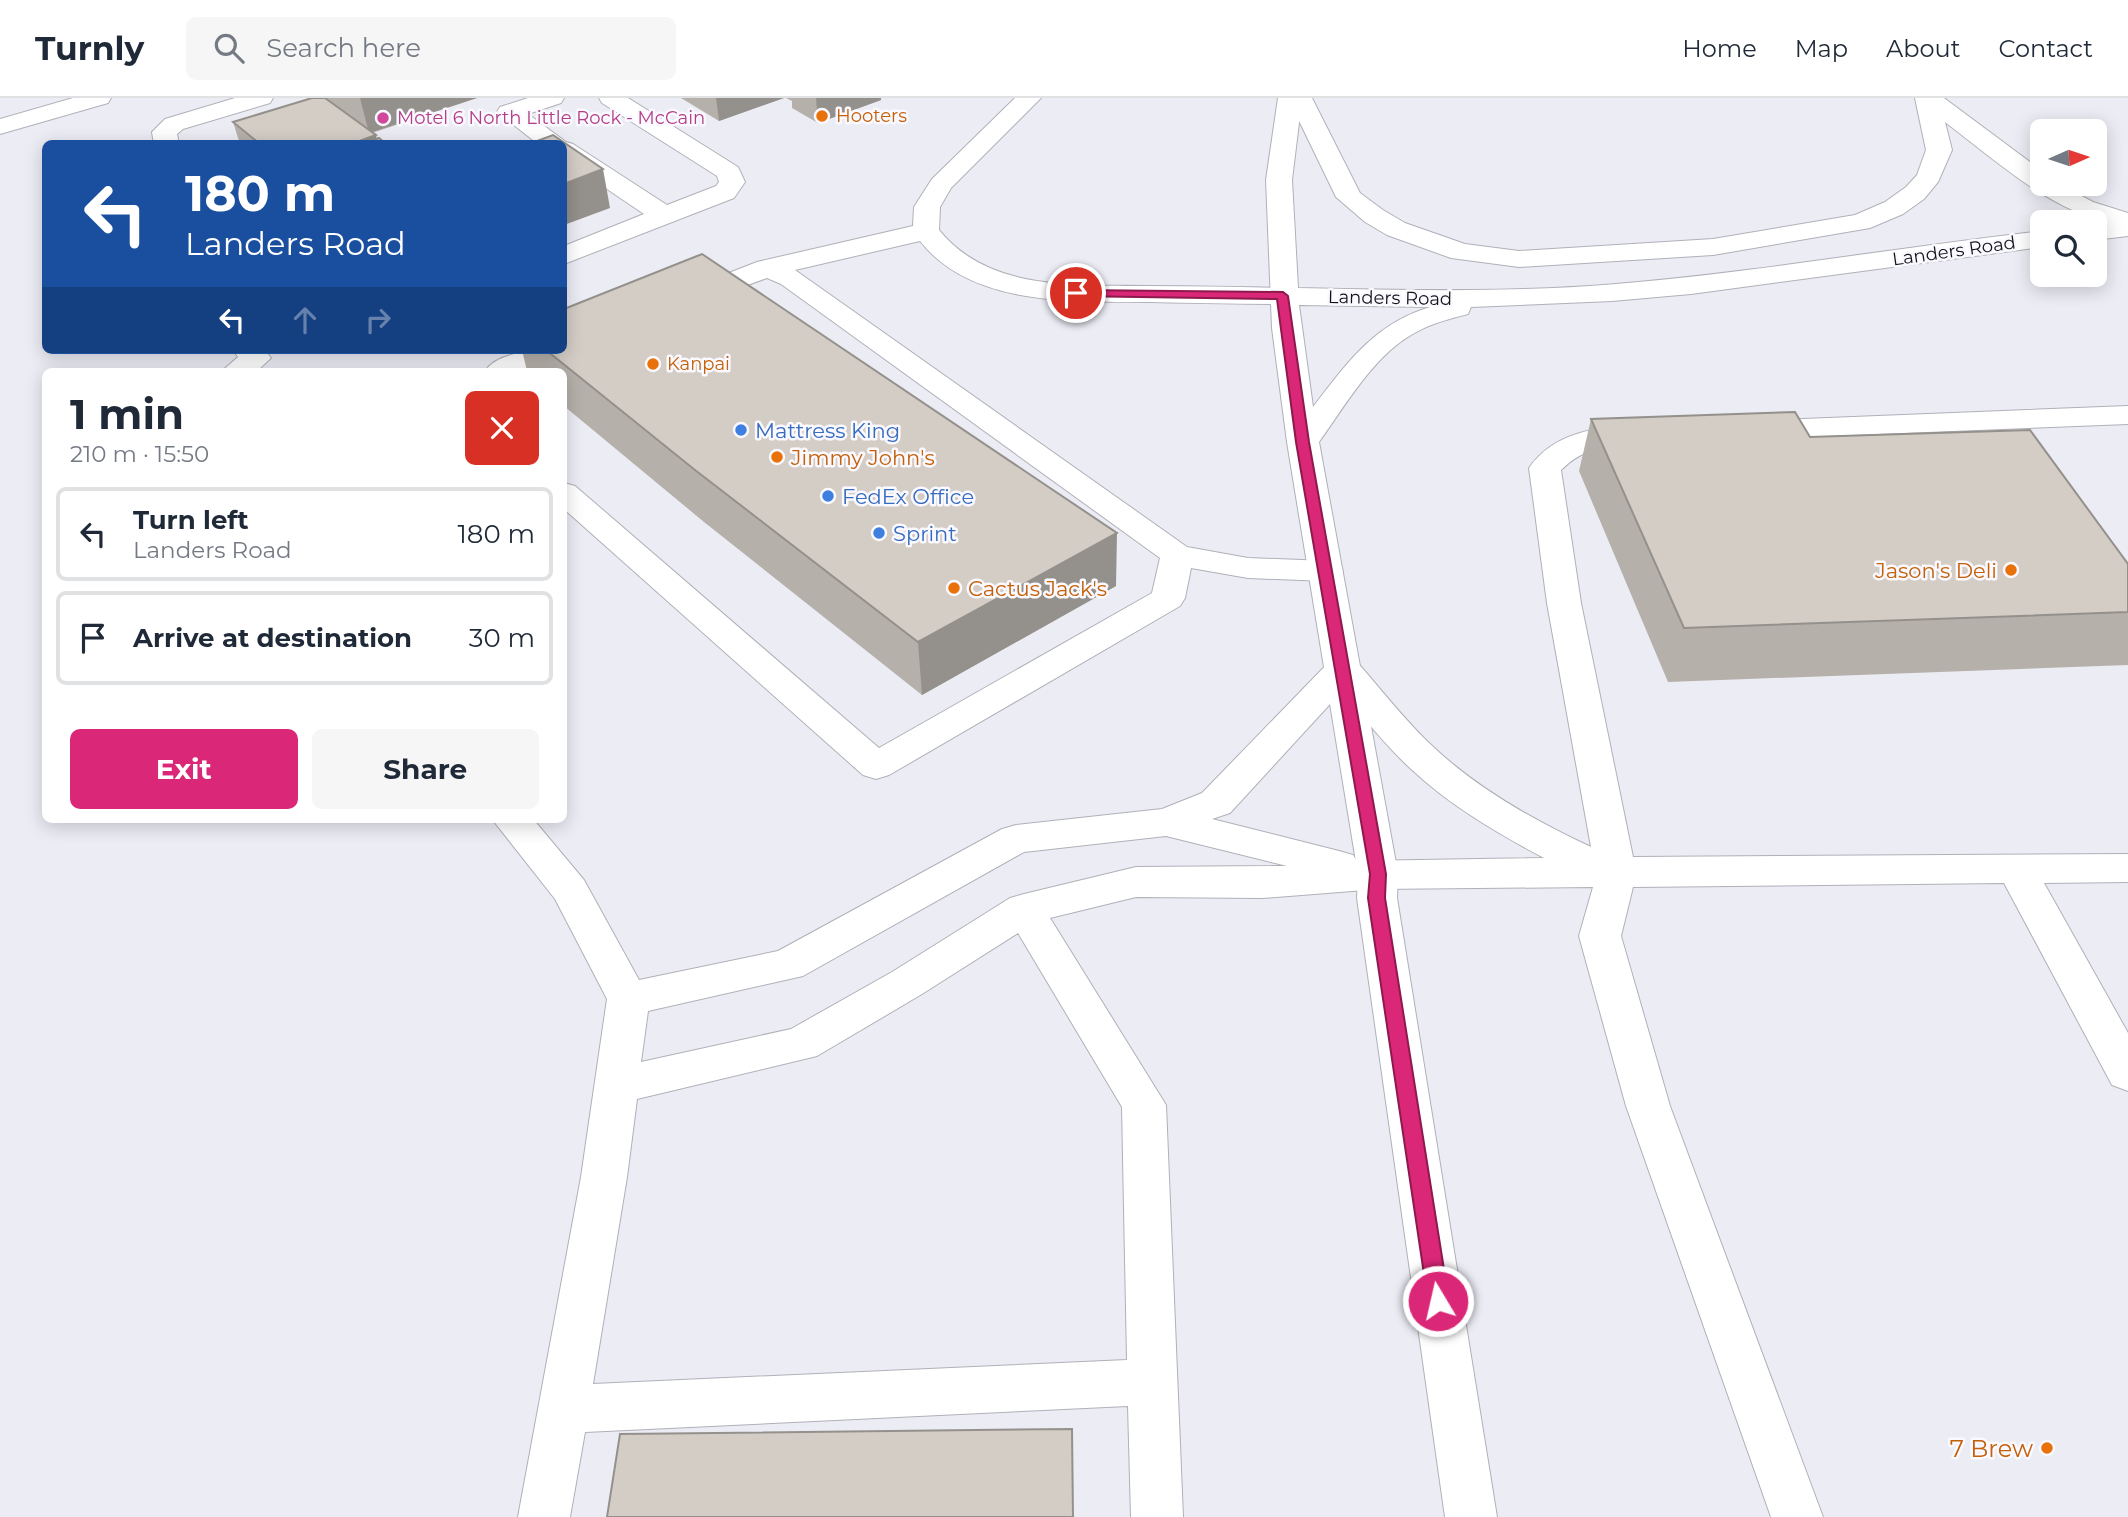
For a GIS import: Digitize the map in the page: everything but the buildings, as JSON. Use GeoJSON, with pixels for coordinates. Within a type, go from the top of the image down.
{"type":"FeatureCollection","features":[{"type":"Feature","properties":{"kind":"main road"},"geometry":{"type":"LineString","coordinates":[[19,128],[100,98]]}},
{"type":"Feature","properties":{"kind":"main road"},"geometry":{"type":"LineString","coordinates":[[165,140],[164,132],[174,124],[261,98]]}},
{"type":"Feature","properties":{"kind":"main road"},"geometry":{"type":"LineString","coordinates":[[549,140],[509,112],[552,98]]}},
{"type":"Feature","properties":{"kind":"main road"},"geometry":{"type":"LineString","coordinates":[[567,255],[725,192],[732,182],[729,172],[611,98]]}},
{"type":"Feature","properties":{"kind":"main road"},"geometry":{"type":"LineString","coordinates":[[1290,98],[1279,180],[1283,296],[1303,442],[1378,874],[1377,898],[1471,1517]]}},
{"type":"Feature","properties":{"kind":"main road"},"geometry":{"type":"LineString","coordinates":[[1300,98],[1349,197],[1374,216],[1396,229],[1461,252],[1519,259],[1652,253],[1713,247],[1860,222],[1894,208],[1915,193],[1929,177],[1939,150],[1928,98]]}},
{"type":"Feature","properties":{"kind":"main road"},"geometry":{"type":"LineString","coordinates":[[1928,98],[2030,174]]}},
{"type":"Feature","properties":{"kind":"main road"},"geometry":{"type":"LineString","coordinates":[[665,307],[767,268],[926,231],[928,206],[942,184],[1022,99]]}},
{"type":"Feature","properties":{"kind":"main road"},"geometry":{"type":"LineString","coordinates":[[567,151],[664,215]]}},
{"type":"Feature","properties":{"kind":"main road"},"geometry":{"type":"LineString","coordinates":[[2059,196],[2109,217],[2128,221]]}},
{"type":"Feature","properties":{"kind":"main road"},"geometry":{"type":"LineString","coordinates":[[2107,231],[2128,228]]}},
{"type":"Feature","properties":{"kind":"main road","name":"Landers Road"},"geometry":{"type":"LineString","coordinates":[[926,231],[945,255],[970,271],[1044,290],[1076,293],[1491,298],[1612,293],[1691,286],[2030,241]]}},
{"type":"Feature","properties":{"kind":"main road"},"geometry":{"type":"LineString","coordinates":[[767,268],[791,278],[1177,555],[1248,568],[1326,571]]}},
{"type":"Feature","properties":{"kind":"main road"},"geometry":{"type":"LineString","coordinates":[[1303,442],[1346,385],[1394,333],[1420,319],[1491,298]]}},
{"type":"Feature","properties":{"kind":"main road"},"geometry":{"type":"LineString","coordinates":[[241,368],[256,358],[252,354]]}},
{"type":"Feature","properties":{"kind":"main road"},"geometry":{"type":"LineString","coordinates":[[508,368],[544,354]]}},
{"type":"Feature","properties":{"kind":"main road"},"geometry":{"type":"LineString","coordinates":[[1723,431],[2128,415]]}},
{"type":"Feature","properties":{"kind":"main road"},"geometry":{"type":"LineString","coordinates":[[1993,420],[2014,450]]}},
{"type":"Feature","properties":{"kind":"main road"},"geometry":{"type":"LineString","coordinates":[[1669,433],[1598,436],[1562,450],[1545,468],[1563,603],[1616,874],[1600,936],[1648,1106],[1797,1517]]}},
{"type":"Feature","properties":{"kind":"main road"},"geometry":{"type":"LineString","coordinates":[[567,496],[876,766],[1168,598],[1177,555]]}},
{"type":"Feature","properties":{"kind":"main road"},"geometry":{"type":"LineString","coordinates":[[1343,669],[1423,759],[1477,802],[1582,860],[1616,874]]}},
{"type":"Feature","properties":{"kind":"main road"},"geometry":{"type":"LineString","coordinates":[[628,999],[788,965],[1016,839],[1167,822],[1216,803],[1343,669]]}},
{"type":"Feature","properties":{"kind":"main road"},"geometry":{"type":"LineString","coordinates":[[1167,822],[1378,874]]}},
{"type":"Feature","properties":{"kind":"main road"},"geometry":{"type":"LineString","coordinates":[[514,823],[570,890],[628,999],[604,1177],[544,1517]]}},
{"type":"Feature","properties":{"kind":"main road"},"geometry":{"type":"LineString","coordinates":[[617,1086],[803,1044],[907,983],[1024,909],[1136,882],[1262,883],[1378,874],[2128,868]]}},
{"type":"Feature","properties":{"kind":"main road"},"geometry":{"type":"LineString","coordinates":[[2017,870],[2128,1073]]}},
{"type":"Feature","properties":{"kind":"main road"},"geometry":{"type":"LineString","coordinates":[[1024,909],[1144,1105],[1157,1517]]}},
{"type":"Feature","properties":{"kind":"main road"},"geometry":{"type":"LineString","coordinates":[[562,1409],[1153,1382]]}},
{"type":"Feature","properties":{"kind":"place","name":"Hooters"},"geometry":{"type":"Point","coordinates":[822,116]}},
{"type":"Feature","properties":{"kind":"place","name":"Motel 6 North Little Rock - McCain"},"geometry":{"type":"Point","coordinates":[383,118]}},
{"type":"Feature","properties":{"kind":"place","name":"Kanpai"},"geometry":{"type":"Point","coordinates":[653,364]}},
{"type":"Feature","properties":{"kind":"place","name":"Mattress King"},"geometry":{"type":"Point","coordinates":[741,430]}},
{"type":"Feature","properties":{"kind":"place","name":"Jimmy John's"},"geometry":{"type":"Point","coordinates":[777,457]}},
{"type":"Feature","properties":{"kind":"place","name":"FedEx Office"},"geometry":{"type":"Point","coordinates":[828,496]}},
{"type":"Feature","properties":{"kind":"place","name":"Sprint"},"geometry":{"type":"Point","coordinates":[879,533]}},
{"type":"Feature","properties":{"kind":"place","name":"Jason's Deli"},"geometry":{"type":"Point","coordinates":[2011,570]}},
{"type":"Feature","properties":{"kind":"place","name":"Cactus Jack's"},"geometry":{"type":"Point","coordinates":[954,588]}},
{"type":"Feature","properties":{"kind":"place","name":"7 Brew"},"geometry":{"type":"Point","coordinates":[2047,1448]}},
{"type":"Feature","properties":{"kind":"route"},"geometry":{"type":"LineString","coordinates":[[1076,293],[1283,296],[1303,442],[1378,874],[1377,898],[1438,1301]]}}]}
